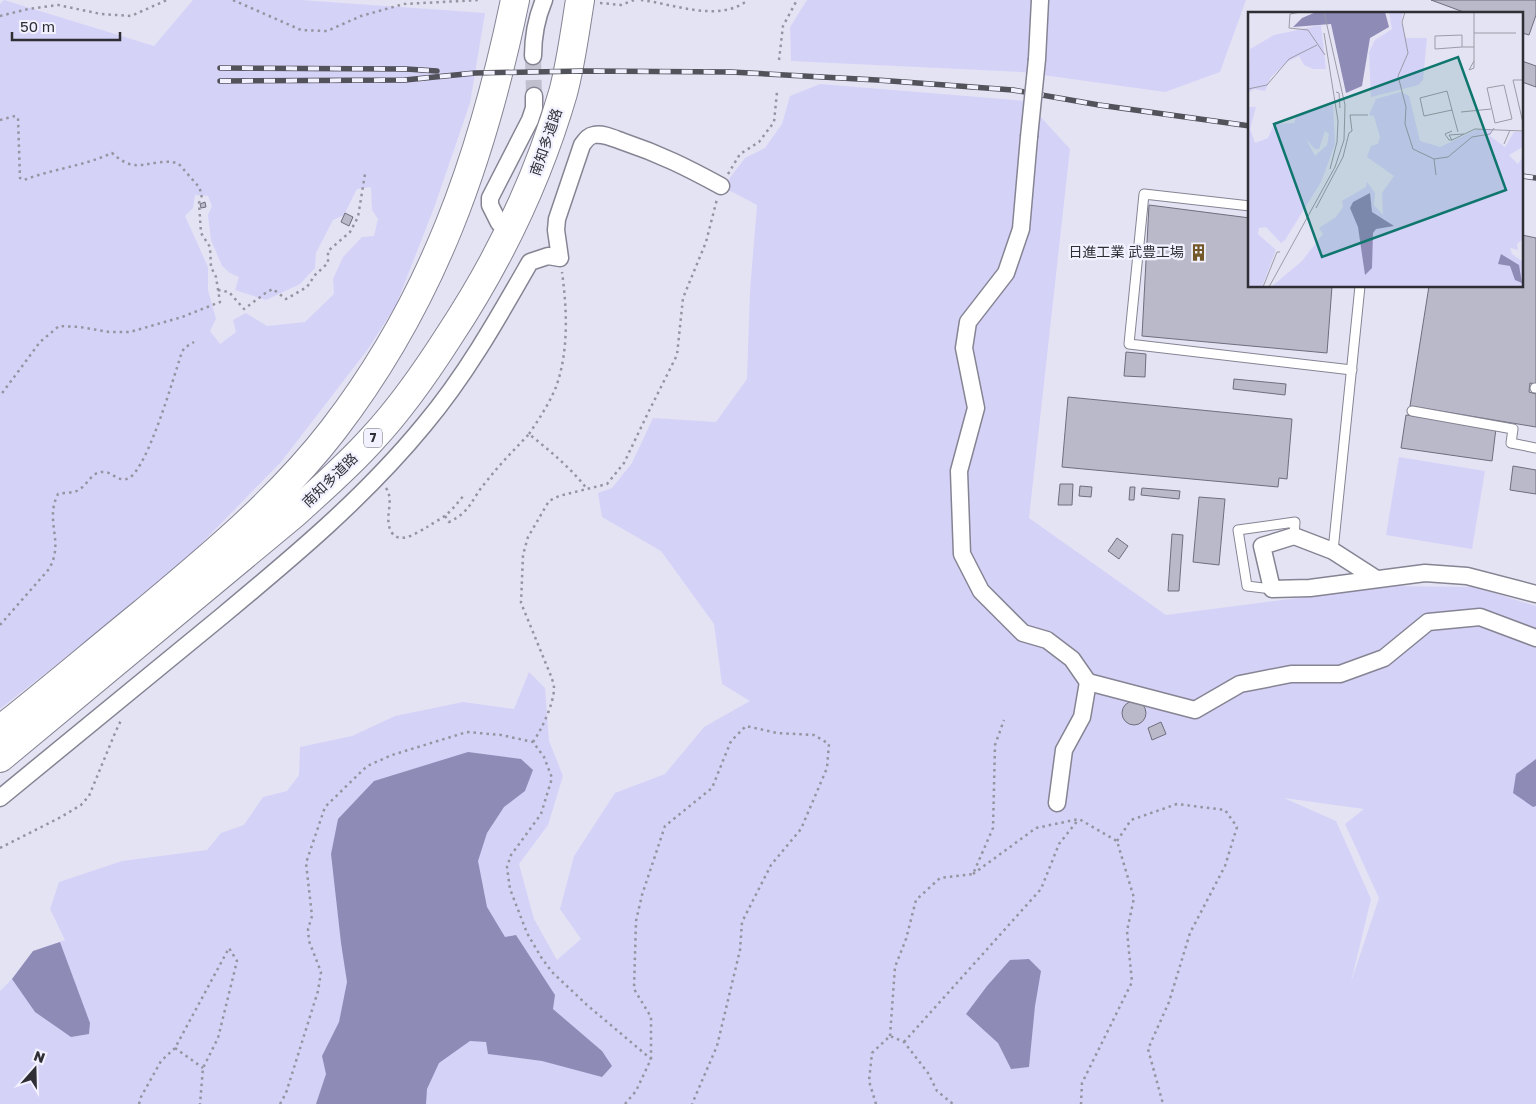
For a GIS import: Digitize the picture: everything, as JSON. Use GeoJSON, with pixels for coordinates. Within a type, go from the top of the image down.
{"type":"FeatureCollection","features":[{"type":"Feature","properties":{"kind":"highway","name":"南知多道路"},"geometry":{"type":"LineString","coordinates":[[0,730],[213,555],[298,471],[332,431],[364,387],[417,299],[460,203],[495,89],[515,0]]}},
{"type":"Feature","properties":{"kind":"highway","name":"南知多道路"},"geometry":{"type":"LineString","coordinates":[[0,758],[296,513],[372,439],[431,365],[474,299],[501,252],[523,205],[539,166],[563,92],[588,1]]}},
{"type":"Feature","properties":{"kind":"street"},"geometry":{"type":"LineString","coordinates":[[533,56],[535,28],[544,0]]}},
{"type":"Feature","properties":{"kind":"street"},"geometry":{"type":"LineString","coordinates":[[1040,0],[1037,59],[1021,229],[1006,273],[968,322],[964,348],[976,408],[960,471],[962,554],[981,591],[1023,633],[1047,640],[1072,659],[1088,682],[1195,710],[1240,684],[1291,674],[1340,674],[1384,658],[1428,622],[1480,617],[1536,638]]}},
{"type":"Feature","properties":{"kind":"street"},"geometry":{"type":"LineString","coordinates":[[499,223],[490,205],[490,198],[530,120],[534,108],[534,96]]}},
{"type":"Feature","properties":{"kind":"street"},"geometry":{"type":"LineString","coordinates":[[0,798],[296,555],[375,480],[424,425],[455,385],[492,329],[524,256],[560,258],[556,230],[557,219],[582,145],[588,138],[595,135],[606,136],[651,151],[681,164],[721,186]]}},
{"type":"Feature","properties":{"kind":"street"},"geometry":{"type":"LineString","coordinates":[[1375,578],[1333,551],[1294,536],[1262,546],[1272,589],[1310,588],[1375,578],[1425,573],[1467,576],[1536,594]]}},
{"type":"Feature","properties":{"kind":"street"},"geometry":{"type":"LineString","coordinates":[[1057,803],[1064,750],[1082,717],[1088,682]]}},
{"type":"Feature","properties":{"kind":"lane"},"geometry":{"type":"LineString","coordinates":[[1248,206],[1144,194],[1129,344],[1352,370]]}},
{"type":"Feature","properties":{"kind":"lane"},"geometry":{"type":"LineString","coordinates":[[1333,551],[1360,288]]}},
{"type":"Feature","properties":{"kind":"lane"},"geometry":{"type":"LineString","coordinates":[[1412,411],[1513,429],[1511,443],[1536,448]]}},
{"type":"Feature","properties":{"kind":"lane"},"geometry":{"type":"LineString","coordinates":[[1272,589],[1247,586],[1238,530],[1295,522],[1294,536]]}},
{"type":"Feature","properties":{"kind":"path"},"geometry":{"type":"LineString","coordinates":[[0,16],[28,9],[58,5],[101,14],[131,16],[166,0]]}},
{"type":"Feature","properties":{"kind":"path"},"geometry":{"type":"LineString","coordinates":[[233,0],[301,30],[327,32],[361,16],[404,4],[480,0]]}},
{"type":"Feature","properties":{"kind":"path"},"geometry":{"type":"LineString","coordinates":[[588,1],[615,6],[634,0]]}},
{"type":"Feature","properties":{"kind":"path"},"geometry":{"type":"LineString","coordinates":[[642,0],[685,9],[710,11],[730,10],[748,0]]}},
{"type":"Feature","properties":{"kind":"path"},"geometry":{"type":"LineString","coordinates":[[779,60],[782,26],[797,0]]}},
{"type":"Feature","properties":{"kind":"path"},"geometry":{"type":"LineString","coordinates":[[533,742],[541,731],[552,701],[554,688],[551,676],[521,604],[523,555],[528,537],[549,501],[559,496],[607,484],[624,463],[677,355],[682,298],[706,242],[721,186],[740,154],[759,142],[774,122],[777,92]]}},
{"type":"Feature","properties":{"kind":"path"},"geometry":{"type":"LineString","coordinates":[[0,120],[15,116],[18,118],[20,178],[24,180],[99,159],[112,153],[122,162],[133,166],[158,162],[178,163],[199,187],[202,195],[199,203],[201,233],[210,247],[211,267],[216,277],[220,302],[182,317],[130,332],[109,332],[80,327],[59,326],[40,342],[0,396]]}},
{"type":"Feature","properties":{"kind":"path"},"geometry":{"type":"LineString","coordinates":[[218,290],[229,292],[244,309],[273,289],[286,299],[307,287],[315,275],[328,263],[328,251],[350,232],[358,217],[365,174]]}},
{"type":"Feature","properties":{"kind":"path"},"geometry":{"type":"LineString","coordinates":[[445,516],[449,522],[461,516],[469,508],[484,483],[529,434],[549,402],[560,371],[565,318],[560,258]]}},
{"type":"Feature","properties":{"kind":"path"},"geometry":{"type":"LineString","coordinates":[[0,625],[49,569],[55,559],[56,549],[52,512],[53,502],[58,494],[75,492],[92,476],[99,473],[105,472],[119,479],[125,479],[137,471],[158,423],[184,348],[194,342]]}},
{"type":"Feature","properties":{"kind":"path"},"geometry":{"type":"LineString","coordinates":[[529,434],[561,461],[588,489]]}},
{"type":"Feature","properties":{"kind":"path"},"geometry":{"type":"LineString","coordinates":[[375,480],[384,485],[388,491],[391,532],[402,538],[412,536],[445,516],[465,494]]}},
{"type":"Feature","properties":{"kind":"path"},"geometry":{"type":"LineString","coordinates":[[0,848],[81,805],[89,796],[123,717]]}},
{"type":"Feature","properties":{"kind":"path"},"geometry":{"type":"LineString","coordinates":[[973,874],[992,828],[995,745],[1004,720]]}},
{"type":"Feature","properties":{"kind":"path"},"geometry":{"type":"LineString","coordinates":[[625,1104],[636,1091],[651,1059],[652,1017],[634,989],[636,921],[642,895],[665,826],[712,788],[731,741],[746,726],[777,733],[814,735],[829,744],[827,768],[801,829],[771,865],[742,922],[740,950],[717,1046],[692,1104]]}},
{"type":"Feature","properties":{"kind":"path"},"geometry":{"type":"LineString","coordinates":[[280,1104],[286,1093],[318,991],[321,972],[309,941],[308,929],[312,916],[306,863],[325,807],[367,766],[392,755],[467,732],[501,735],[533,742],[544,758],[552,778],[541,814],[511,855],[507,867],[510,888],[528,933],[541,957],[552,972],[586,1005],[651,1059]]}},
{"type":"Feature","properties":{"kind":"path"},"geometry":{"type":"LineString","coordinates":[[1117,841],[1131,820],[1177,804],[1225,810],[1237,827],[1225,866],[1190,933],[1169,1002],[1148,1049],[1163,1104]]}},
{"type":"Feature","properties":{"kind":"path"},"geometry":{"type":"LineString","coordinates":[[904,1042],[1041,889],[1059,844],[1078,820]]}},
{"type":"Feature","properties":{"kind":"path"},"geometry":{"type":"LineString","coordinates":[[876,1104],[869,1081],[872,1053],[890,1036],[896,967],[906,939],[916,900],[940,878],[973,874],[1036,828],[1078,820],[1117,841],[1134,898],[1127,930],[1132,982],[1082,1083],[1081,1104]]}},
{"type":"Feature","properties":{"kind":"path"},"geometry":{"type":"LineString","coordinates":[[135,1104],[141,1097],[160,1062],[175,1048],[229,948],[237,961],[218,1038],[203,1068],[200,1104]]}},
{"type":"Feature","properties":{"kind":"path"},"geometry":{"type":"LineString","coordinates":[[890,1036],[904,1042],[928,1073],[937,1091],[953,1104]]}},
{"type":"Feature","properties":{"kind":"path"},"geometry":{"type":"LineString","coordinates":[[175,1048],[203,1068]]}},
{"type":"Feature","properties":{"kind":"path"},"geometry":{"type":"LineString","coordinates":[[139,1104],[141,1097]]}},
{"type":"Feature","properties":{"kind":"shaded area"},"geometry":{"type":"Polygon","coordinates":[[[4,0],[154,46],[193,0],[301,0],[485,13],[470,103],[434,208],[396,305],[368,349],[281,462],[193,552],[80,646],[0,709],[0,4],[4,0]],[[371,187],[357,189],[344,215],[333,220],[316,253],[315,268],[300,284],[266,300],[235,290],[239,277],[230,273],[222,266],[211,240],[208,215],[212,206],[208,196],[195,195],[193,208],[185,216],[208,267],[208,290],[216,319],[210,331],[220,344],[236,332],[233,320],[246,313],[267,326],[305,322],[334,294],[333,279],[343,257],[362,237],[374,236],[378,219],[372,210],[371,187]]]}},
{"type":"Feature","properties":{"kind":"shaded area"},"geometry":{"type":"Polygon","coordinates":[[[807,0],[1246,0],[1220,72],[1165,92],[1021,72],[791,61],[790,27],[807,0]]]}},
{"type":"Feature","properties":{"kind":"shaded area"},"geometry":{"type":"Polygon","coordinates":[[[820,84],[1026,101],[1070,149],[1029,518],[1166,615],[1391,586],[1474,587],[1536,606],[1536,1104],[0,1104],[0,991],[12,979],[33,951],[65,940],[50,909],[59,882],[122,861],[207,850],[221,833],[244,825],[263,797],[287,791],[299,775],[300,747],[352,736],[395,716],[463,702],[514,709],[529,672],[545,688],[549,741],[563,776],[548,825],[519,864],[534,919],[557,960],[581,939],[560,909],[574,856],[615,793],[665,774],[704,727],[750,701],[722,684],[714,624],[661,551],[602,517],[598,493],[612,488],[632,463],[653,418],[716,422],[747,379],[750,291],[757,205],[723,187],[745,158],[765,148],[782,124],[790,96],[820,84]],[[1284,798],[1336,821],[1371,899],[1351,982],[1379,898],[1345,824],[1364,809],[1284,798]]]}},
{"type":"Feature","properties":{"kind":"shaded area"},"geometry":{"type":"Polygon","coordinates":[[[1399,457],[1485,471],[1472,549],[1386,535],[1399,457]]]}},
{"type":"Feature","properties":{"kind":"shaded area"},"geometry":{"type":"Polygon","coordinates":[[[468,752],[521,759],[533,770],[525,791],[504,807],[487,833],[478,861],[487,907],[505,937],[516,935],[555,995],[553,1009],[602,1051],[612,1066],[602,1077],[542,1061],[488,1054],[486,1042],[470,1041],[439,1063],[427,1089],[426,1104],[316,1104],[326,1074],[322,1056],[339,1022],[347,982],[331,854],[338,819],[374,781],[468,752]]]}},
{"type":"Feature","properties":{"kind":"shaded area"},"geometry":{"type":"Polygon","coordinates":[[[1536,759],[1536,806],[1533,807],[1513,793],[1516,774],[1536,759]]]}},
{"type":"Feature","properties":{"kind":"shaded area"},"geometry":{"type":"Polygon","coordinates":[[[60,942],[90,1023],[89,1034],[71,1037],[35,1012],[12,979],[33,951],[60,942]]]}},
{"type":"Feature","properties":{"kind":"shaded area"},"geometry":{"type":"Polygon","coordinates":[[[1029,959],[1041,971],[1035,1006],[1029,1067],[1011,1069],[998,1043],[966,1014],[1010,960],[1029,959]]]}},
{"type":"Feature","properties":{"kind":"building"},"geometry":{"type":"Polygon","coordinates":[[[1431,0],[1536,0],[1536,15],[1529,35],[1524,34],[1524,12],[1464,12],[1431,0]]]}},
{"type":"Feature","properties":{"kind":"building"},"geometry":{"type":"Polygon","coordinates":[[[1524,62],[1536,66],[1536,87],[1524,83],[1524,62]]]}},
{"type":"Feature","properties":{"kind":"building"},"geometry":{"type":"Polygon","coordinates":[[[205,202],[206,207],[201,208],[200,204],[205,202]]]}},
{"type":"Feature","properties":{"kind":"building","name":"日進工業 武豊工場"},"geometry":{"type":"Polygon","coordinates":[[[1149,205],[1248,218],[1248,288],[1332,288],[1327,353],[1142,336],[1149,205]]]}},
{"type":"Feature","properties":{"kind":"building"},"geometry":{"type":"Polygon","coordinates":[[[345,213],[353,217],[349,226],[341,222],[345,213]]]}},
{"type":"Feature","properties":{"kind":"building"},"geometry":{"type":"Polygon","coordinates":[[[1524,235],[1536,238],[1536,384],[1530,383],[1529,392],[1536,394],[1536,427],[1410,406],[1429,288],[1524,288],[1524,235]]]}},
{"type":"Feature","properties":{"kind":"building"},"geometry":{"type":"Polygon","coordinates":[[[1126,352],[1146,354],[1145,377],[1124,376],[1126,352]]]}},
{"type":"Feature","properties":{"kind":"building"},"geometry":{"type":"Polygon","coordinates":[[[1234,379],[1286,384],[1285,395],[1233,389],[1234,379]]]}},
{"type":"Feature","properties":{"kind":"building"},"geometry":{"type":"Polygon","coordinates":[[[1068,397],[1292,419],[1287,479],[1279,478],[1278,487],[1062,467],[1068,397]]]}},
{"type":"Feature","properties":{"kind":"building"},"geometry":{"type":"Polygon","coordinates":[[[1406,415],[1496,428],[1492,461],[1401,448],[1406,415]]]}},
{"type":"Feature","properties":{"kind":"building"},"geometry":{"type":"Polygon","coordinates":[[[1513,466],[1536,470],[1536,494],[1510,490],[1513,466]]]}},
{"type":"Feature","properties":{"kind":"building"},"geometry":{"type":"Polygon","coordinates":[[[1060,484],[1073,484],[1072,505],[1058,505],[1060,484]]]}},
{"type":"Feature","properties":{"kind":"building"},"geometry":{"type":"Polygon","coordinates":[[[1080,486],[1092,487],[1091,497],[1079,496],[1080,486]]]}},
{"type":"Feature","properties":{"kind":"building"},"geometry":{"type":"Polygon","coordinates":[[[1130,487],[1135,487],[1134,500],[1129,500],[1130,487]]]}},
{"type":"Feature","properties":{"kind":"building"},"geometry":{"type":"Polygon","coordinates":[[[1142,488],[1180,491],[1179,499],[1141,495],[1142,488]]]}},
{"type":"Feature","properties":{"kind":"building"},"geometry":{"type":"Polygon","coordinates":[[[1199,497],[1225,499],[1219,565],[1193,562],[1199,497]]]}},
{"type":"Feature","properties":{"kind":"building"},"geometry":{"type":"Polygon","coordinates":[[[1172,534],[1183,535],[1179,591],[1168,591],[1172,534]]]}},
{"type":"Feature","properties":{"kind":"building"},"geometry":{"type":"Polygon","coordinates":[[[1117,538],[1128,546],[1119,559],[1108,551],[1117,538]]]}},
{"type":"Feature","properties":{"kind":"building"},"geometry":{"type":"Polygon","coordinates":[[[1134,701],[1143,704],[1146,713],[1143,722],[1134,725],[1125,722],[1122,713],[1125,704],[1134,701]]]}},
{"type":"Feature","properties":{"kind":"building"},"geometry":{"type":"Polygon","coordinates":[[[1161,722],[1166,734],[1152,740],[1148,728],[1161,722]]]}},
{"type":"Feature","properties":{"kind":"tunnel"},"geometry":{"type":"LineString","coordinates":[[533,56],[534,96]]}},
{"type":"Feature","properties":{"kind":"railway"},"geometry":{"type":"LineString","coordinates":[[220,68],[406,69],[437,71]]}},
{"type":"Feature","properties":{"kind":"railway"},"geometry":{"type":"LineString","coordinates":[[220,81],[405,80],[475,73],[583,71],[731,72],[1013,90],[1099,105],[1248,126]]}},
{"type":"Feature","properties":{"kind":"railway"},"geometry":{"type":"LineString","coordinates":[[1524,176],[1536,178]]}},
{"type":"Feature","properties":{"kind":"place","name":"日進工業 武豊工場"},"geometry":{"type":"Point","coordinates":[1198,252]}}]}
